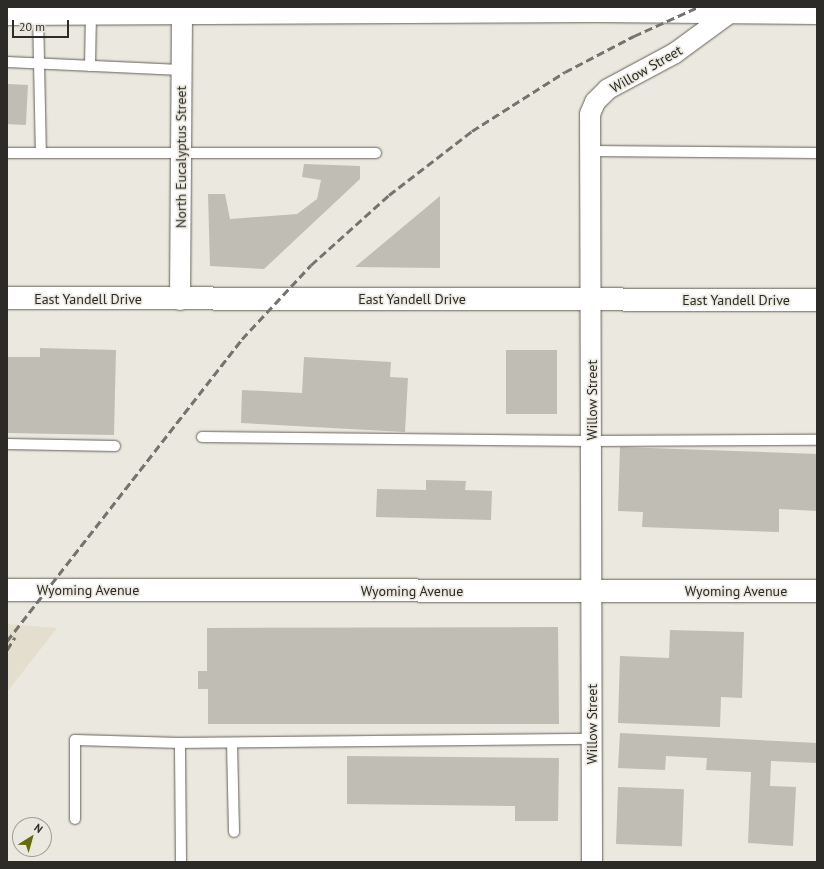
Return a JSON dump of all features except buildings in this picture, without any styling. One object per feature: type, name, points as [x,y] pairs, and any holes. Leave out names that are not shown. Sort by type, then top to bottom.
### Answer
[{"type":"street","points":[[7,14],[91,14],[136,10],[595,9],[817,13]]},
{"type":"street","name":"North Eucalyptus Street","points":[[180,300],[181,70],[185,11]]},
{"type":"street","name":"Willow Street","points":[[592,862],[592,298],[590,114],[599,97],[608,89],[675,53],[731,12]]},
{"type":"street","name":"East Yandell Drive","points":[[7,298],[180,300],[592,298],[817,300]]},
{"type":"street","name":"Wyoming Avenue","points":[[7,590],[817,591]]},
{"type":"lane","points":[[38,14],[41,153]]},
{"type":"lane","points":[[90,66],[91,14]]},
{"type":"lane","points":[[7,62],[181,70]]},
{"type":"lane","points":[[591,151],[817,153]]},
{"type":"lane","points":[[7,153],[376,153]]},
{"type":"lane","points":[[202,437],[592,441],[817,440]]},
{"type":"lane","points":[[7,444],[115,446]]},
{"type":"lane","points":[[75,819],[75,740],[232,743],[592,739]]},
{"type":"lane","points":[[180,743],[181,862]]},
{"type":"lane","points":[[232,743],[234,832]]},
{"type":"shaded area","points":[[7,624],[57,628],[7,692]]},
{"type":"railway","points":[[7,641],[242,339],[311,265],[389,195],[472,131],[565,72],[634,36],[698,7]]},
{"type":"railway","points":[[7,650],[15,637]]}]
